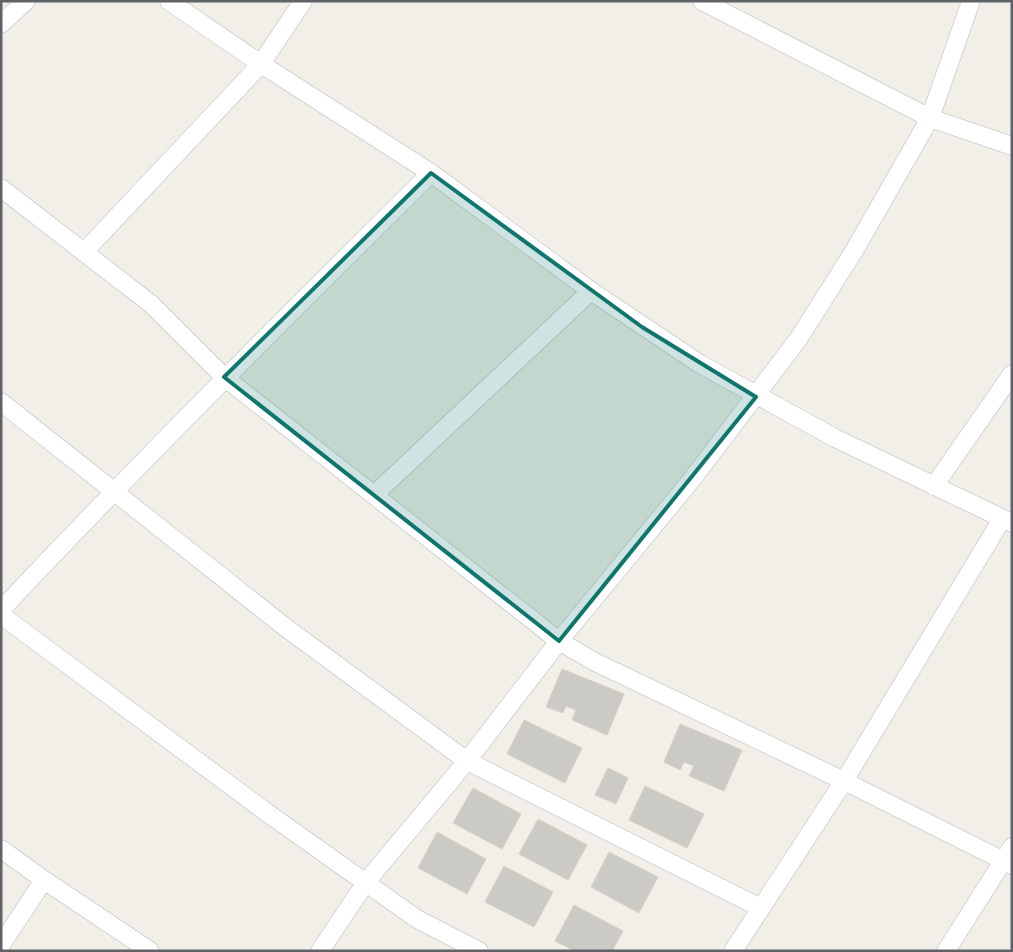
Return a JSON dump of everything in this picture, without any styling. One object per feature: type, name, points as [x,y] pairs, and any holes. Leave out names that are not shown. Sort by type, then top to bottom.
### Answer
[{"type":"street","points":[[1,24],[26,1]]},
{"type":"street","points":[[169,1],[261,64],[431,173],[591,291],[692,359],[756,397],[1007,521],[844,781],[733,951]]},
{"type":"street","points":[[84,252],[261,64],[304,1]]},
{"type":"street","points":[[702,1],[930,118],[1012,146]]},
{"type":"street","points":[[320,951],[366,882],[467,761],[559,641],[693,478],[800,338],[826,297],[930,118],[971,1]]},
{"type":"street","points":[[1,610],[224,377],[431,173]]},
{"type":"street","points":[[1,188],[151,304],[224,377],[375,494],[418,531],[559,641],[595,662],[844,781],[1009,857],[946,951]]},
{"type":"street","points":[[375,494],[591,291]]},
{"type":"street","points":[[934,486],[1012,374]]},
{"type":"street","points":[[1,402],[112,492],[285,627],[467,761],[761,908]]},
{"type":"street","points":[[1,615],[266,812],[417,918],[480,951]]},
{"type":"street","points":[[1,849],[131,946],[150,951]]},
{"type":"street","points":[[1,945],[44,880]]},
{"type":"highlighted area","points":[[431,173],[642,327],[756,397],[559,641],[224,377]]},
{"type":"building","points":[[562,669],[624,694],[607,735],[572,720],[576,710],[566,706],[563,713],[546,707]]},
{"type":"building","points":[[524,720],[582,748],[565,783],[507,754]]},
{"type":"building","points":[[680,724],[742,750],[724,791],[689,776],[694,766],[684,762],[680,770],[664,762]]},
{"type":"building","points":[[608,768],[628,778],[616,804],[595,795]]},
{"type":"building","points":[[645,786],[704,814],[687,848],[629,820]]},
{"type":"building","points":[[473,788],[521,814],[502,849],[453,823]]},
{"type":"building","points":[[538,819],[587,845],[568,880],[519,854]]},
{"type":"building","points":[[437,832],[486,859],[467,894],[418,868]]},
{"type":"building","points":[[609,852],[658,877],[639,913],[591,887]]},
{"type":"building","points":[[504,866],[553,892],[534,927],[485,902]]},
{"type":"building","points":[[574,905],[623,931],[612,951],[575,951],[555,941]]}]
